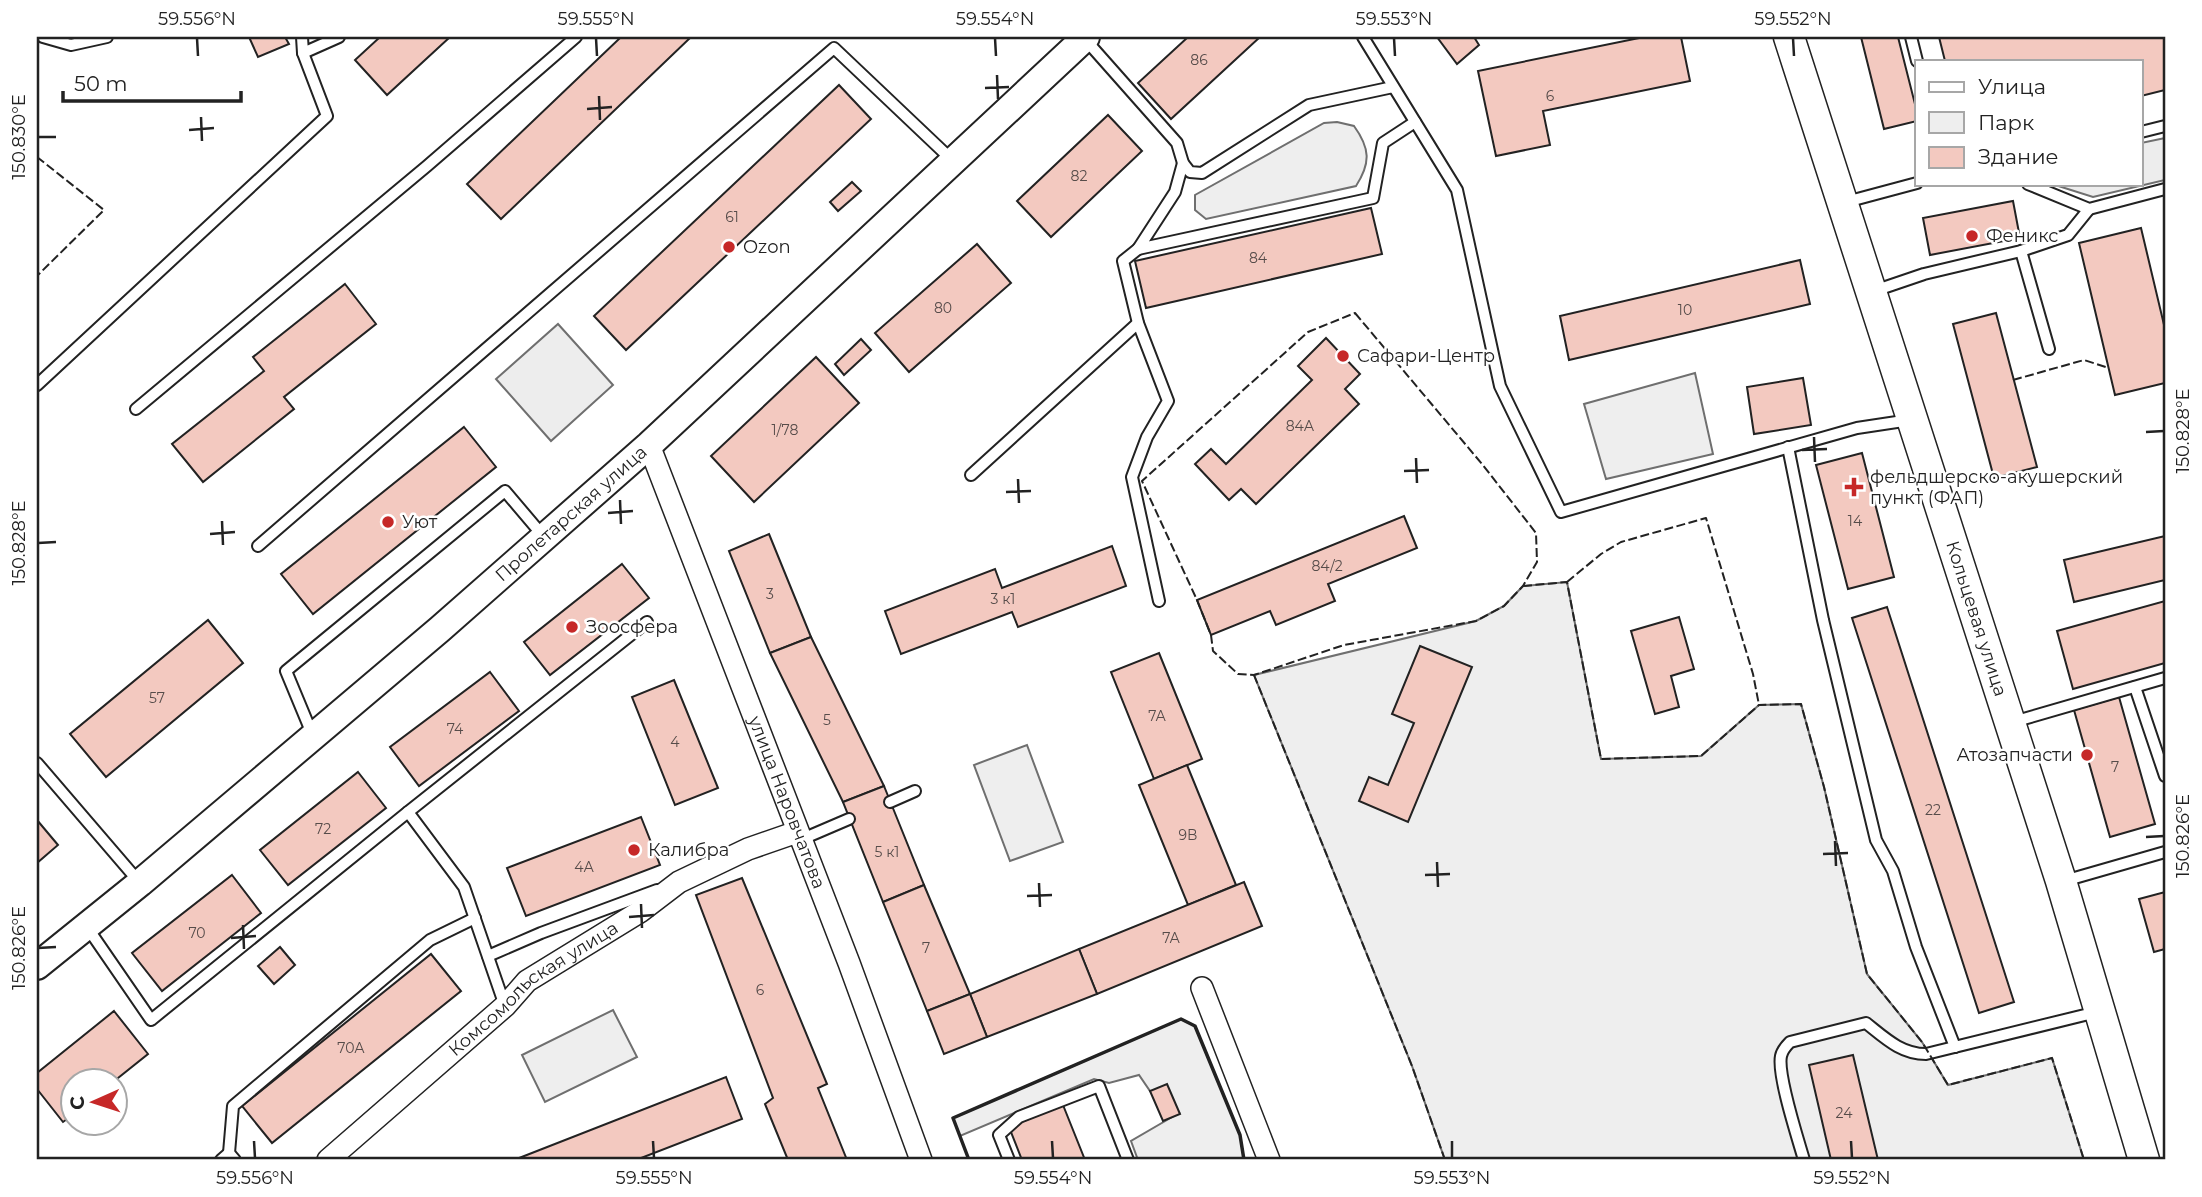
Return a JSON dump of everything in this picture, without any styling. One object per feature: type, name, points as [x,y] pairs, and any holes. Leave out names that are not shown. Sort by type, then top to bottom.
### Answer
[{"type":"main road","name":"Кольцевая улица","points":[[1789,37],[2061,881],[2144,1160]]},
{"type":"street","name":"Пролетарская улица","points":[[37,966],[140,883],[313,736],[649,445],[1085,38]]},
{"type":"street","name":"улица Наровчатова","points":[[649,445],[849,963],[921,1160]]},
{"type":"street","name":"Комсомольская улица","points":[[328,1160],[505,1006],[527,981],[641,911],[679,881],[748,849],[799,836]]},
{"type":"street","points":[[1202,988],[1269,1160]]},
{"type":"lane","points":[[43,37],[71,46],[107,37]]},
{"type":"lane","points":[[37,385],[327,116],[303,53],[302,37]]},
{"type":"lane","points":[[303,53],[339,37]]},
{"type":"lane","points":[[136,410],[576,37]]},
{"type":"lane","points":[[1363,37],[1457,190],[1500,386],[1561,512],[1857,428],[1913,420]]},
{"type":"lane","points":[[1911,37],[1917,60]]},
{"type":"lane","points":[[1085,38],[1177,143],[1183,163],[1190,172],[1202,173],[1309,105],[1394,86]]},
{"type":"lane","points":[[258,546],[834,48],[952,160]]},
{"type":"lane","points":[[1138,249],[1373,198],[1383,143],[1415,122]]},
{"type":"lane","points":[[2142,132],[2165,127]]},
{"type":"lane","points":[[1159,601],[1132,477],[1147,437],[1168,401],[1138,323],[1122,261],[1138,249],[1175,192],[1183,163]]},
{"type":"lane","points":[[1843,202],[1915,184]]},
{"type":"lane","points":[[2033,186],[2089,209]]},
{"type":"lane","points":[[1872,292],[1924,274],[2021,251],[2068,235],[2089,209],[2165,189]]},
{"type":"lane","points":[[2021,251],[2049,349]]},
{"type":"lane","points":[[971,475],[1138,323]]},
{"type":"lane","points":[[1788,447],[1822,620],[1876,840],[1894,871],[1916,947],[1955,1047]]},
{"type":"lane","points":[[313,736],[286,671],[505,491],[544,537]]},
{"type":"lane","points":[[86,926],[152,1020],[647,622]]},
{"type":"lane","points":[[2010,722],[2165,678]]},
{"type":"lane","points":[[2135,687],[2165,776]]},
{"type":"lane","points":[[37,763],[140,883]]},
{"type":"lane","points":[[890,802],[915,791]]},
{"type":"lane","points":[[408,812],[464,887],[505,1006]]},
{"type":"lane","points":[[799,836],[849,819]]},
{"type":"lane","points":[[2061,881],[2165,852]]},
{"type":"lane","points":[[488,956],[679,881]]},
{"type":"lane","points":[[228,1158],[233,1106],[430,940],[475,918]]},
{"type":"lane","points":[[1804,1160],[1782,1076],[1780,1058],[1790,1042],[1866,1023],[1903,1051],[1926,1054],[2098,1012]]},
{"type":"lane","points":[[1009,1160],[999,1135],[1019,1117],[1100,1086],[1128,1160]]},
{"type":"green space","points":[[1337,122],[1354,126],[1366,149],[1366,163],[1356,186],[1206,219],[1195,210],[1195,195],[1324,123]]},
{"type":"green space","points":[[1695,373],[1713,454],[1606,479],[1584,404]]},
{"type":"green space","points":[[1567,582],[1601,759],[1701,756],[1759,705],[1801,704],[1824,787],[1867,974],[1922,1042],[1948,1085],[2052,1058],[2084,1160],[1445,1160],[1412,1066],[1254,675],[1476,621],[1504,606],[1523,586]]},
{"type":"green space","points":[[1027,745],[1063,842],[1010,861],[974,765]]},
{"type":"green space","points":[[613,1010],[637,1057],[545,1102],[522,1055]]},
{"type":"green space","points":[[1181,1019],[1195,1026],[1240,1135],[1244,1160],[1138,1160],[1131,1141],[1179,1113],[1150,1091],[1139,1075],[1109,1083],[1094,1079],[960,1136],[953,1118]]},
{"type":"shaded area","points":[[2165,138],[2165,180],[2142,185],[2142,143]]},
{"type":"shaded area","points":[[2058,186],[2140,186],[2093,197]]},
{"type":"shaded area","points":[[558,324],[613,385],[551,441],[496,379]]},
{"type":"building","points":[[249,37],[285,37],[289,44],[258,57]]},
{"type":"building","points":[[380,37],[450,37],[387,95],[355,60]]},
{"type":"building","points":[[621,37],[691,37],[501,219],[467,184]]},
{"type":"building","points":[[1188,37],[1260,37],[1171,119],[1138,83]]},
{"type":"building","points":[[1437,37],[1474,37],[1479,45],[1457,64]]},
{"type":"building","points":[[1644,37],[1681,37],[1690,81],[1543,111],[1550,145],[1496,156],[1478,71]]},
{"type":"building","points":[[1861,37],[1898,37],[1915,104],[1915,121],[1884,129]]},
{"type":"building","points":[[1939,37],[2165,37],[2165,90],[2142,96],[2142,60],[1945,60]]},
{"type":"building","points":[[839,85],[871,119],[626,350],[594,316]]},
{"type":"building","points":[[1108,115],[1142,151],[1051,237],[1017,201]]},
{"type":"building","points":[[852,182],[861,191],[838,211],[830,202]]},
{"type":"building","points":[[2013,201],[2020,238],[1930,255],[1923,218]]},
{"type":"building","points":[[1371,208],[1382,254],[1146,308],[1135,261]]},
{"type":"building","points":[[2141,228],[2165,329],[2165,383],[2115,395],[2079,243]]},
{"type":"building","points":[[977,244],[1011,283],[909,372],[875,333]]},
{"type":"building","points":[[1800,260],[1810,304],[1569,360],[1560,316]]},
{"type":"building","points":[[345,284],[376,324],[284,397],[294,409],[203,482],[172,444],[264,371],[253,357]]},
{"type":"building","points":[[1996,313],[2037,467],[1994,478],[1953,324]]},
{"type":"building","points":[[1326,338],[1360,374],[1345,389],[1359,404],[1256,504],[1241,489],[1229,500],[1195,464],[1211,449],[1226,464],[1312,380],[1298,366]]},
{"type":"building","points":[[861,339],[871,350],[844,375],[835,364]]},
{"type":"building","points":[[816,357],[859,403],[754,502],[711,456]]},
{"type":"building","points":[[1803,378],[1811,425],[1754,434],[1747,387]]},
{"type":"building","points":[[464,427],[496,467],[313,614],[281,574]]},
{"type":"building","points":[[1862,453],[1894,577],[1848,589],[1816,465]]},
{"type":"building","points":[[1404,516],[1417,548],[1328,584],[1335,601],[1276,625],[1270,611],[1211,635],[1197,600]]},
{"type":"building","points":[[769,534],[811,637],[770,653],[729,551]]},
{"type":"building","points":[[2165,536],[2165,580],[2074,602],[2064,560]]},
{"type":"building","points":[[1112,546],[1126,586],[1018,627],[1012,612],[901,654],[885,611],[995,569],[1002,588]]},
{"type":"building","points":[[622,564],[649,598],[550,675],[524,642]]},
{"type":"building","points":[[2165,601],[2165,663],[2073,689],[2057,631]]},
{"type":"building","points":[[1887,607],[2014,1002],[1979,1013],[1852,618]]},
{"type":"building","points":[[1679,617],[1694,669],[1671,676],[1679,707],[1655,714],[1631,631]]},
{"type":"building","points":[[208,620],[243,663],[106,777],[70,734]]},
{"type":"building","points":[[811,637],[884,786],[843,802],[770,653]]},
{"type":"building","points":[[1420,646],[1472,667],[1408,822],[1359,801],[1369,777],[1388,785],[1414,723],[1392,714]]},
{"type":"building","points":[[1159,653],[1202,759],[1154,779],[1111,672]]},
{"type":"building","points":[[490,672],[519,711],[419,786],[390,747]]},
{"type":"building","points":[[674,680],[718,788],[675,805],[632,697]]},
{"type":"building","points":[[2119,697],[2155,824],[2110,837],[2074,710]]},
{"type":"building","points":[[1187,765],[1236,885],[1188,905],[1139,785]]},
{"type":"building","points":[[358,772],[386,808],[288,885],[260,850]]},
{"type":"building","points":[[884,786],[924,885],[883,902],[843,802]]},
{"type":"building","points":[[641,817],[660,865],[526,916],[507,868]]},
{"type":"building","points":[[37,820],[58,845],[37,863]]},
{"type":"building","points":[[232,875],[261,913],[162,991],[132,953]]},
{"type":"building","points":[[742,878],[827,1084],[818,1088],[847,1160],[788,1160],[765,1104],[773,1098],[696,895]]},
{"type":"building","points":[[1244,882],[1262,926],[1097,994],[1079,949]]},
{"type":"building","points":[[924,885],[970,994],[927,1011],[883,902]]},
{"type":"building","points":[[2165,892],[2165,949],[2154,952],[2139,899]]},
{"type":"building","points":[[280,947],[295,965],[274,984],[258,966]]},
{"type":"building","points":[[1079,949],[1097,994],[987,1037],[970,994]]},
{"type":"building","points":[[431,954],[461,991],[272,1143],[242,1106]]},
{"type":"building","points":[[970,994],[987,1037],[944,1054],[927,1011]]},
{"type":"building","points":[[114,1011],[148,1054],[130,1068],[60,1068],[60,1118],[37,1089],[37,1073]]},
{"type":"building","points":[[1853,1055],[1878,1160],[1831,1160],[1809,1065]]},
{"type":"building","points":[[726,1077],[742,1119],[636,1160],[514,1160]]},
{"type":"building","points":[[1167,1084],[1180,1114],[1163,1121],[1150,1091]]},
{"type":"building","points":[[1063,1105],[1085,1160],[1022,1160],[1009,1127]]},
{"type":"fence","points":[[37,157],[104,210],[37,276]]},
{"type":"fence","points":[[1355,313],[1482,464],[1536,533],[1537,562],[1523,586],[1504,606],[1476,621],[1344,645],[1254,675],[1238,674],[1213,651],[1211,635],[1197,600],[1142,481],[1308,332],[1355,313]]},
{"type":"fence","points":[[2013,380],[2084,360],[2109,368]]},
{"type":"fence","points":[[1567,582],[1601,554],[1621,542],[1706,518],[1753,674],[1759,705]]},
{"type":"fence","points":[[1523,586],[1567,582],[1601,759],[1701,756],[1759,705],[1801,704],[1824,787],[1867,974],[1922,1042],[1948,1085],[2052,1058],[2084,1160]]},
{"type":"fence","points":[[1254,675],[1412,1066],[1445,1160]]},
{"type":"wall","points":[[969,1160],[953,1118],[1181,1019],[1195,1026],[1240,1135],[1244,1160]]},
{"type":"place","name":"Феникс","points":[[1972,236]]},
{"type":"place","name":"Ozon","points":[[729,247]]},
{"type":"place","name":"Сафари-Центр","points":[[1343,356]]},
{"type":"place","name":"фельдшерско-акушерский пункт (ФАП)","points":[[1854,487]]},
{"type":"place","name":"Уют","points":[[388,522]]},
{"type":"place","name":"Зоосфера","points":[[572,627]]},
{"type":"place","name":"Атозапчасти","points":[[2087,755]]},
{"type":"place","name":"Калибра","points":[[634,850]]}]
